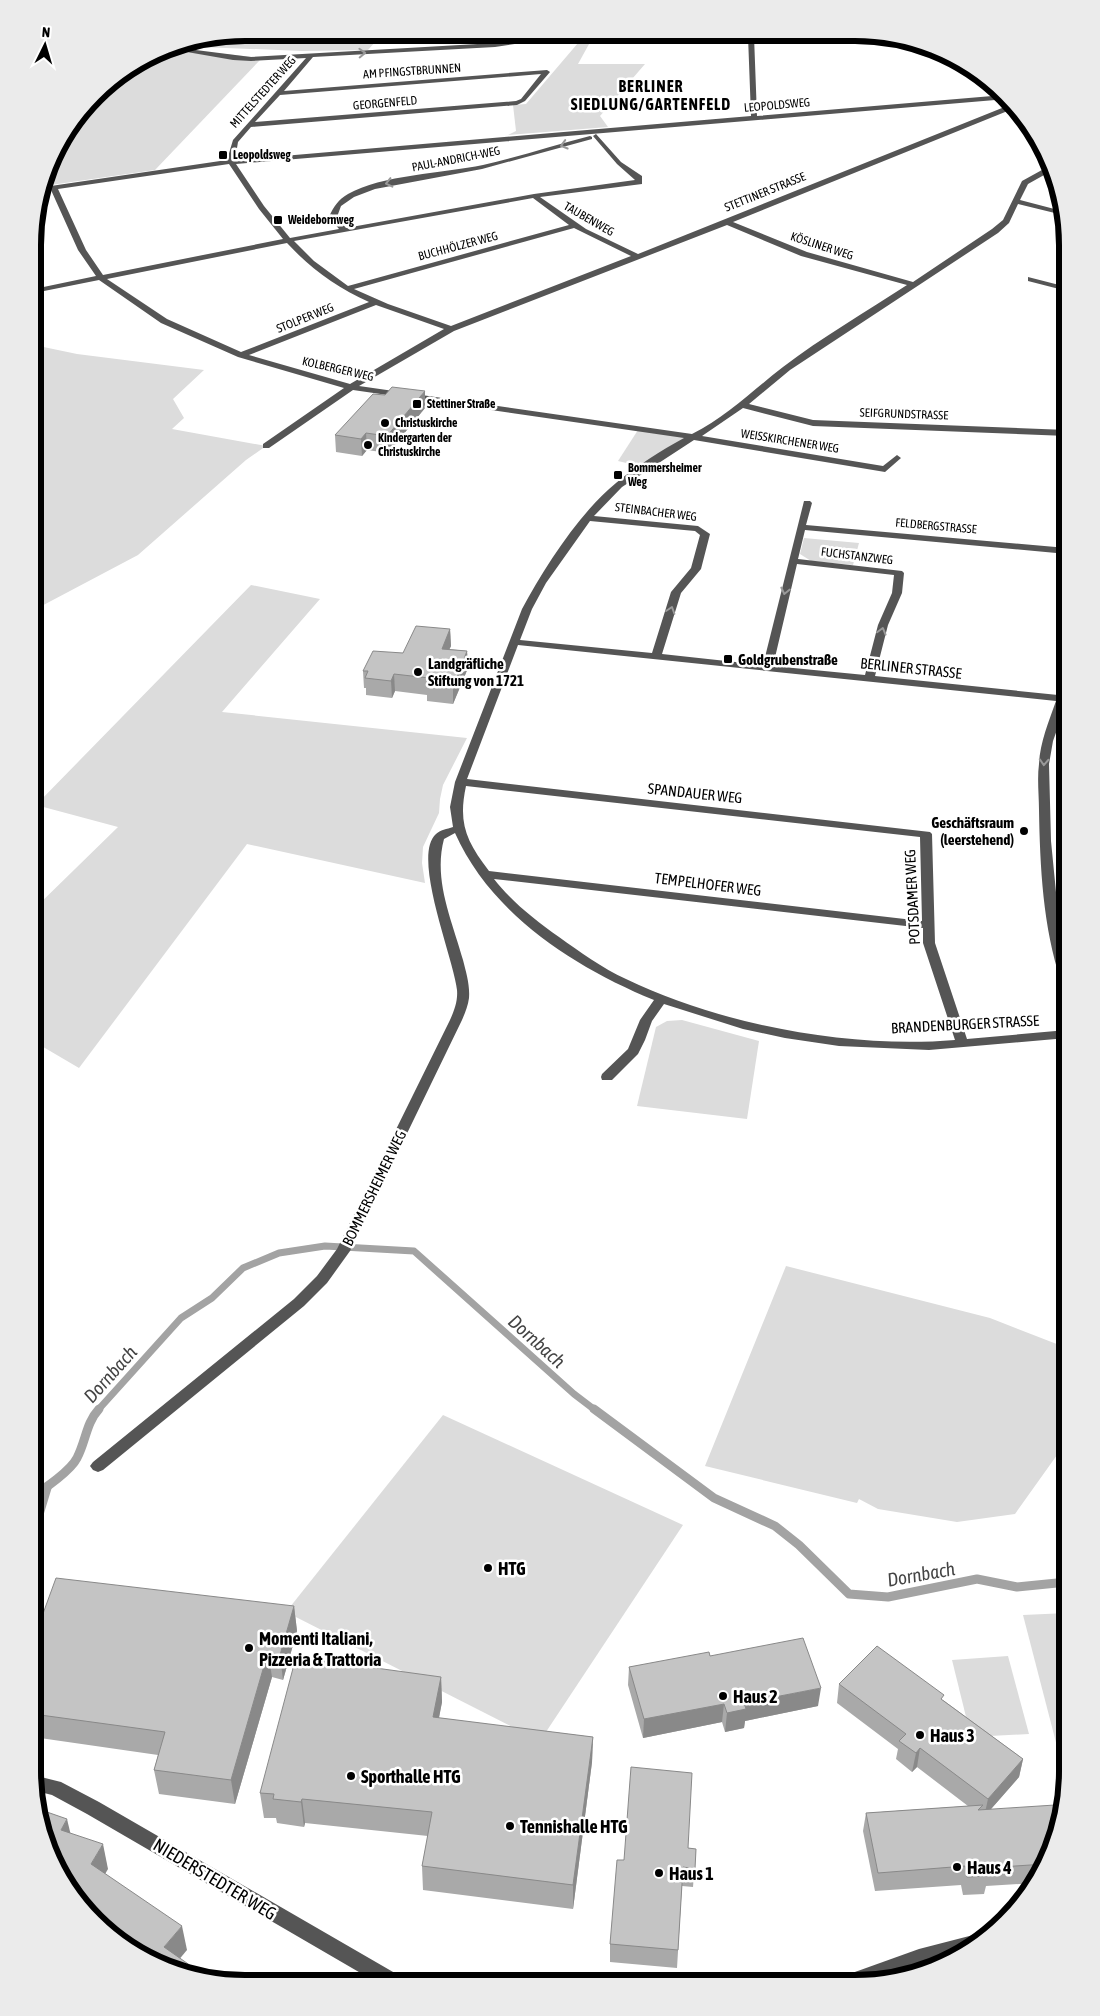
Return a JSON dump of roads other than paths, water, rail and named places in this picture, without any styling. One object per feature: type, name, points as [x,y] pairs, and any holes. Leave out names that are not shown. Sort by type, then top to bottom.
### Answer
[{"type":"street","points":[[184,51],[232,58],[366,53],[495,45],[523,41]]},
{"type":"street","points":[[751,41],[754,118]]},
{"type":"street","name":"MITTELSTEDTER WEG","points":[[232,162],[231,154],[234,141],[313,54]]},
{"type":"street","name":"AM PFINGSTBRUNNEN","points":[[278,93],[547,72],[522,102]]},
{"type":"street","name":"LEOPOLDSWEG","points":[[49,187],[232,162],[995,98]]},
{"type":"street","name":"GEORGENFELD","points":[[249,125],[522,102]]},
{"type":"street","name":"STETTINER STRASSE","points":[[266,446],[351,387],[451,329],[727,222],[1006,109]]},
{"type":"street","name":"PAUL-ANDRICH-WEG","points":[[344,230],[334,217],[334,210],[341,201],[360,191],[412,178],[484,167],[596,136],[611,130]]},
{"type":"street","points":[[41,290],[289,240],[534,196],[636,183],[640,180],[619,163],[596,136]]},
{"type":"street","points":[[232,162],[259,204],[289,240],[325,275],[377,302],[451,329]]},
{"type":"street","points":[[461,782],[527,608],[541,583],[587,518],[619,485],[709,428],[742,405],[787,368],[999,227],[1006,221],[1025,183],[1045,171]]},
{"type":"street","name":"KOLBERGER WEG","points":[[53,187],[82,250],[101,278],[164,321],[241,356],[351,387],[692,437]]},
{"type":"street","name":"TAUBENWEG","points":[[534,196],[574,226],[637,256]]},
{"type":"street","points":[[1016,201],[1056,211]]},
{"type":"street","name":"KÖSLINER WEG","points":[[727,222],[804,254],[912,284]]},
{"type":"street","name":"BUCHHÖLZER WEG","points":[[348,288],[574,226]]},
{"type":"street","points":[[1031,280],[1059,287]]},
{"type":"street","name":"STOLPER WEG","points":[[241,356],[377,302]]},
{"type":"street","name":"SEIFGRUNDSTRASSE","points":[[742,405],[813,423],[1059,433]]},
{"type":"street","name":"WEISSKIRCHENER WEG","points":[[692,437],[885,469]]},
{"type":"street","points":[[883,481],[885,469],[897,458]]},
{"type":"street","points":[[767,668],[807,503]]},
{"type":"street","name":"STEINBACHER WEG","points":[[587,518],[684,527],[698,529],[706,534],[696,569],[676,592],[656,657]]},
{"type":"street","name":"FELDBERGSTRASSE","points":[[801,527],[1059,550]]},
{"type":"street","name":"FUCHSTANZWEG","points":[[793,561],[899,573],[899,581],[891,609],[884,622],[869,678]]},
{"type":"street","name":"BERLINER STRASSE","points":[[514,642],[1059,698]]},
{"type":"street","points":[[1059,716],[1045,754],[1044,811],[1054,933],[1059,957]]},
{"type":"street","name":"BRANDENBURGER STRASSE","points":[[461,782],[456,807],[459,829],[470,854],[484,874],[520,914],[557,943],[587,963],[621,982],[661,999],[743,1025],[839,1042],[929,1046],[1059,1035]]},
{"type":"street","name":"SPANDAUER WEG","points":[[461,782],[926,834]]},
{"type":"street","name":"BOMMERSHEIMER WEG","points":[[98,1466],[192,1387],[302,1301],[325,1279],[343,1251],[456,1020],[462,1004],[461,975],[436,884],[434,860],[439,837],[447,832],[459,829]]},
{"type":"street","name":"POTSDAMER WEG","points":[[926,834],[930,949],[962,1043]]},
{"type":"street","name":"TEMPELHOFER WEG","points":[[484,874],[928,925]]},
{"type":"street","points":[[607,1077],[633,1051],[646,1020],[661,999]]},
{"type":"street","name":"NIEDERSTEDTER WEG","points":[[42,1785],[54,1788],[93,1808],[381,1975]]},
{"type":"street","points":[[877,1973],[919,1958],[953,1949]]},
{"type":"waterway","name":"Dornbach","points":[[98,1410],[181,1318],[212,1298],[243,1268],[279,1253],[325,1246],[414,1251],[574,1394],[595,1410]]},
{"type":"waterway","name":"Dornbach","points":[[41,1490],[57,1479],[74,1463],[80,1452],[91,1420],[99,1409]]},
{"type":"waterway","name":"Dornbach","points":[[594,1409],[714,1498],[775,1526],[799,1545],[849,1594],[888,1597],[977,1579],[1017,1587],[1059,1583]]},
{"type":"waterway","points":[[41,1508],[47,1488]]},
{"type":"place","name":"Leopoldsweg","points":[[223,155]]},
{"type":"place","name":"Weidebornweg","points":[[278,220]]},
{"type":"place","name":"Stettiner Straße","points":[[417,404]]},
{"type":"place","name":"Christuskirche","points":[[385,423]]},
{"type":"place","name":"Kindergarten der Christuskirche","points":[[368,445]]},
{"type":"place","name":"Bommersheimer Weg","points":[[618,475]]},
{"type":"place","name":"Goldgrubenstraße","points":[[728,659]]},
{"type":"place","name":"Landgräfliche Stiftung von 1721","points":[[418,672]]},
{"type":"place","name":"Geschäftsraum (leerstehend)","points":[[1024,831]]},
{"type":"place","name":"HTG","points":[[488,1568]]},
{"type":"place","name":"Momenti Italiani, Pizzeria & Trattoria","points":[[249,1648]]},
{"type":"place","name":"Haus 2","points":[[723,1696]]},
{"type":"place","name":"Haus 3","points":[[920,1735]]},
{"type":"place","name":"Sporthalle HTG","points":[[351,1776]]},
{"type":"place","name":"Tennishalle HTG","points":[[510,1826]]},
{"type":"place","name":"Haus 4","points":[[957,1867]]},
{"type":"place","name":"Haus 1","points":[[659,1873]]},
{"type":"district","name":"BERLINER SIEDLUNG/GARTENFELD","points":[[651,95]]}]
